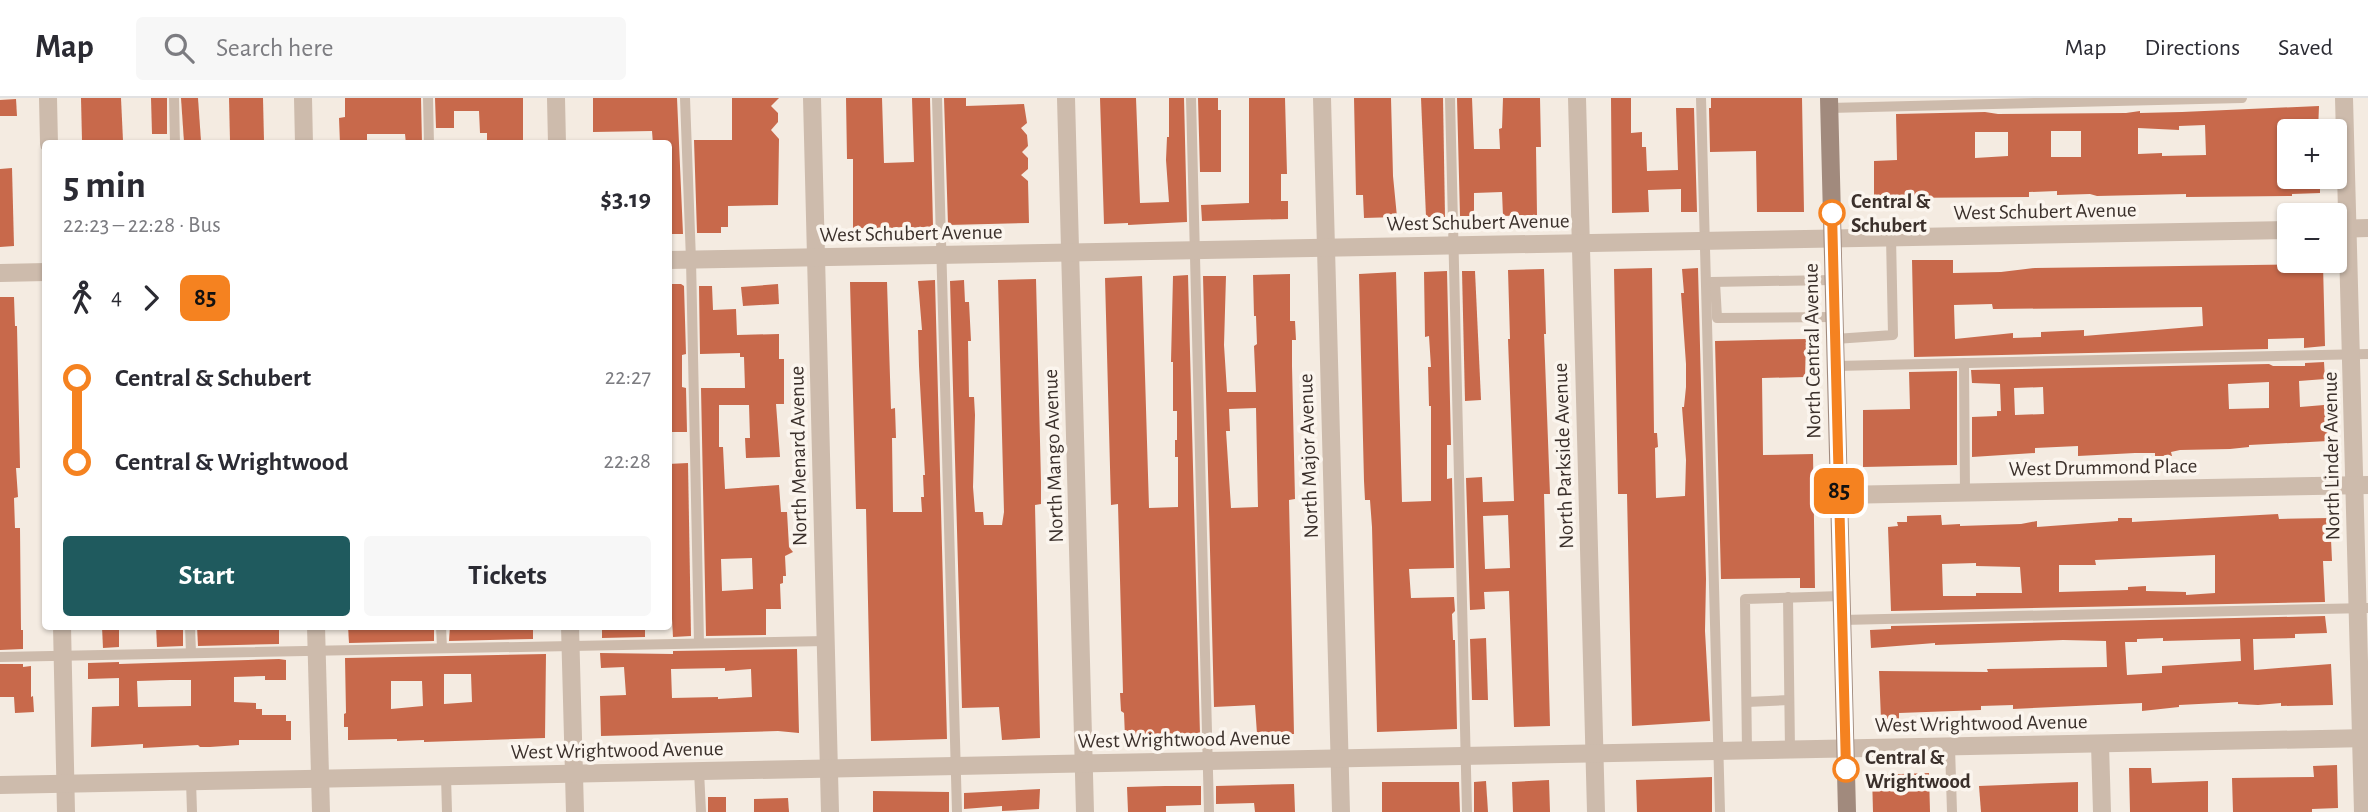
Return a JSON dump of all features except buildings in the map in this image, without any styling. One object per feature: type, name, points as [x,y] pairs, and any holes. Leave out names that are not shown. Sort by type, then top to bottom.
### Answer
[{"type":"street","points":[[48,98],[49,140]]},
{"type":"street","points":[[303,98],[304,140]]},
{"type":"street","points":[[556,98],[557,140]]},
{"type":"street","name":"North Menard Avenue","points":[[812,98],[830,812]]},
{"type":"street","name":"North Mango Avenue","points":[[1066,98],[1085,812]]},
{"type":"street","name":"North Major Avenue","points":[[1322,98],[1341,812]]},
{"type":"street","name":"North Parkside Avenue","points":[[1577,98],[1595,812]]},
{"type":"street","name":"North Linder Avenue","points":[[2342,203],[2344,98]]},
{"type":"street","name":"North Central Avenue","points":[[1829,103],[1847,812]]},
{"type":"street","points":[[2347,229],[2368,228]]},
{"type":"street","name":"West Schubert Avenue","points":[[672,260],[2277,230]]},
{"type":"street","name":"North Linder Avenue","points":[[2347,271],[2359,354],[2363,812]]},
{"type":"street","points":[[0,273],[42,272]]},
{"type":"street","name":"West Drummond Place","points":[[1839,495],[2361,485]]},
{"type":"street","points":[[62,630],[66,812]]},
{"type":"street","points":[[316,630],[321,812]]},
{"type":"street","points":[[570,630],[575,812]]},
{"type":"street","name":"West Wrightwood Avenue","points":[[0,785],[2364,738]]},
{"type":"street","points":[[2100,744],[2102,812]]},
{"type":"lane","points":[[174,98],[175,140]]},
{"type":"lane","points":[[428,98],[429,140]]},
{"type":"lane","points":[[685,98],[699,643]]},
{"type":"lane","points":[[937,98],[957,812]]},
{"type":"lane","points":[[1191,98],[1209,812]]},
{"type":"lane","points":[[1450,98],[1467,812]]},
{"type":"lane","points":[[1701,98],[1704,241],[1712,318],[1720,812]]},
{"type":"lane","points":[[1829,103],[2242,98]]},
{"type":"lane","points":[[1835,339],[1893,335],[1891,237]]},
{"type":"lane","points":[[1710,282],[1833,280]]},
{"type":"lane","points":[[1712,318],[1834,317]]},
{"type":"lane","points":[[1836,366],[2359,354]]},
{"type":"lane","points":[[1964,363],[1965,493]]},
{"type":"lane","points":[[1747,751],[1745,599],[1841,596]]},
{"type":"lane","points":[[1788,597],[1790,750]]},
{"type":"lane","points":[[1842,620],[2363,608]]},
{"type":"lane","points":[[190,630],[191,653]]},
{"type":"lane","points":[[442,630],[442,648]]},
{"type":"lane","points":[[0,657],[825,641]]},
{"type":"lane","points":[[1746,702],[1789,700]]},
{"type":"lane","points":[[1950,747],[1952,812]]},
{"type":"lane","points":[[699,771],[701,812]]},
{"type":"lane","points":[[446,776],[447,812]]},
{"type":"lane","points":[[191,781],[192,812]]},
{"type":"bus line","name":"85","points":[[1832,213],[1846,769]]},
{"type":"place","name":"Central & Schubert","points":[[1832,213]]},
{"type":"place","name":"Central & Wrightwood","points":[[1846,769]]}]
